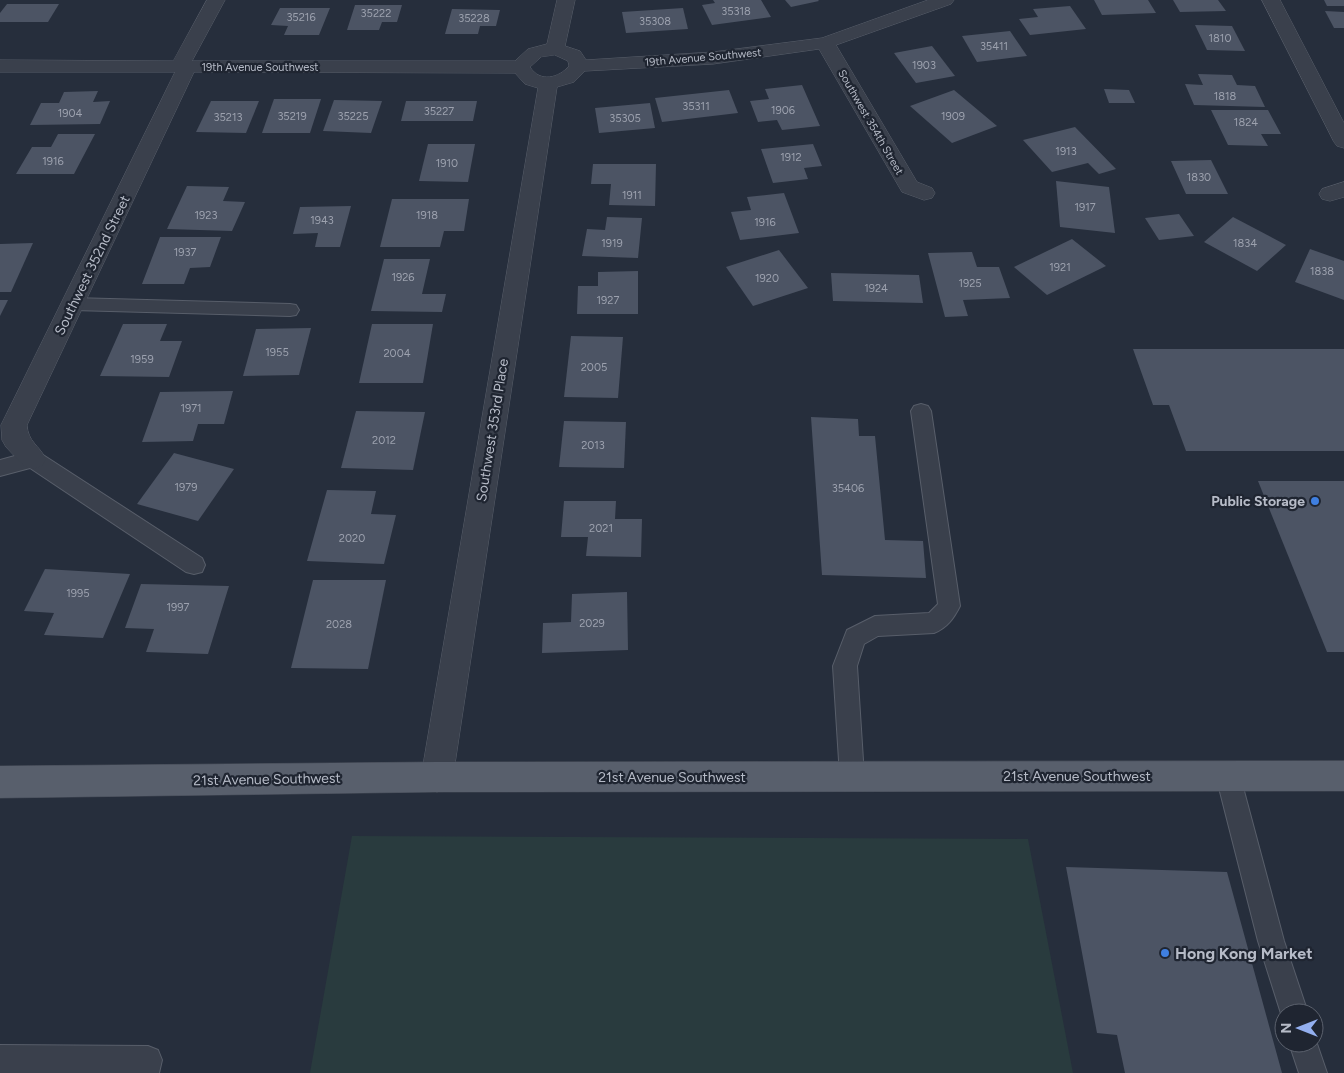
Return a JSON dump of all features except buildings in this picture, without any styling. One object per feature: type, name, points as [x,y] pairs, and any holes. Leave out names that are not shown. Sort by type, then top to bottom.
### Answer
[{"type":"main road","name":"21st Avenue Southwest","points":[[0,782],[437,777],[1344,776]]},
{"type":"street","name":"Southwest 352nd Street","points":[[33,459],[15,440],[14,425],[216,0]]},
{"type":"street","points":[[555,49],[566,0]]},
{"type":"street","name":"19th Avenue Southwest","points":[[579,66],[695,60],[826,43],[945,0]]},
{"type":"street","points":[[1271,0],[1344,142]]},
{"type":"street","name":"Southwest 354th Street","points":[[826,43],[909,187],[924,193]]},
{"type":"street","points":[[555,49],[572,54],[578,60],[579,66],[574,74],[566,80],[548,83],[528,78],[521,67],[524,60],[532,54],[555,49]]},
{"type":"street","name":"19th Avenue Southwest","points":[[0,66],[521,67]]},
{"type":"street","name":"Southwest 353rd Place","points":[[437,777],[548,83]]},
{"type":"lane","points":[[73,304],[290,310]]},
{"type":"lane","points":[[852,776],[845,666],[855,637],[875,626],[934,623],[949,606],[920,411]]},
{"type":"lane","points":[[0,468],[33,459],[194,565]]},
{"type":"lane","points":[[1228,776],[1271,940],[1291,1003]]},
{"type":"lane","points":[[1307,1053],[1313,1073]]},
{"type":"lane","points":[[0,1059],[148,1060],[145,1073]]},
{"type":"shaded area","points":[[352,836],[1028,839],[1073,1073],[310,1073]]},
{"type":"place","name":"Public Storage","points":[[1315,501]]},
{"type":"place","name":"Hong Kong Market","points":[[1165,953]]}]
